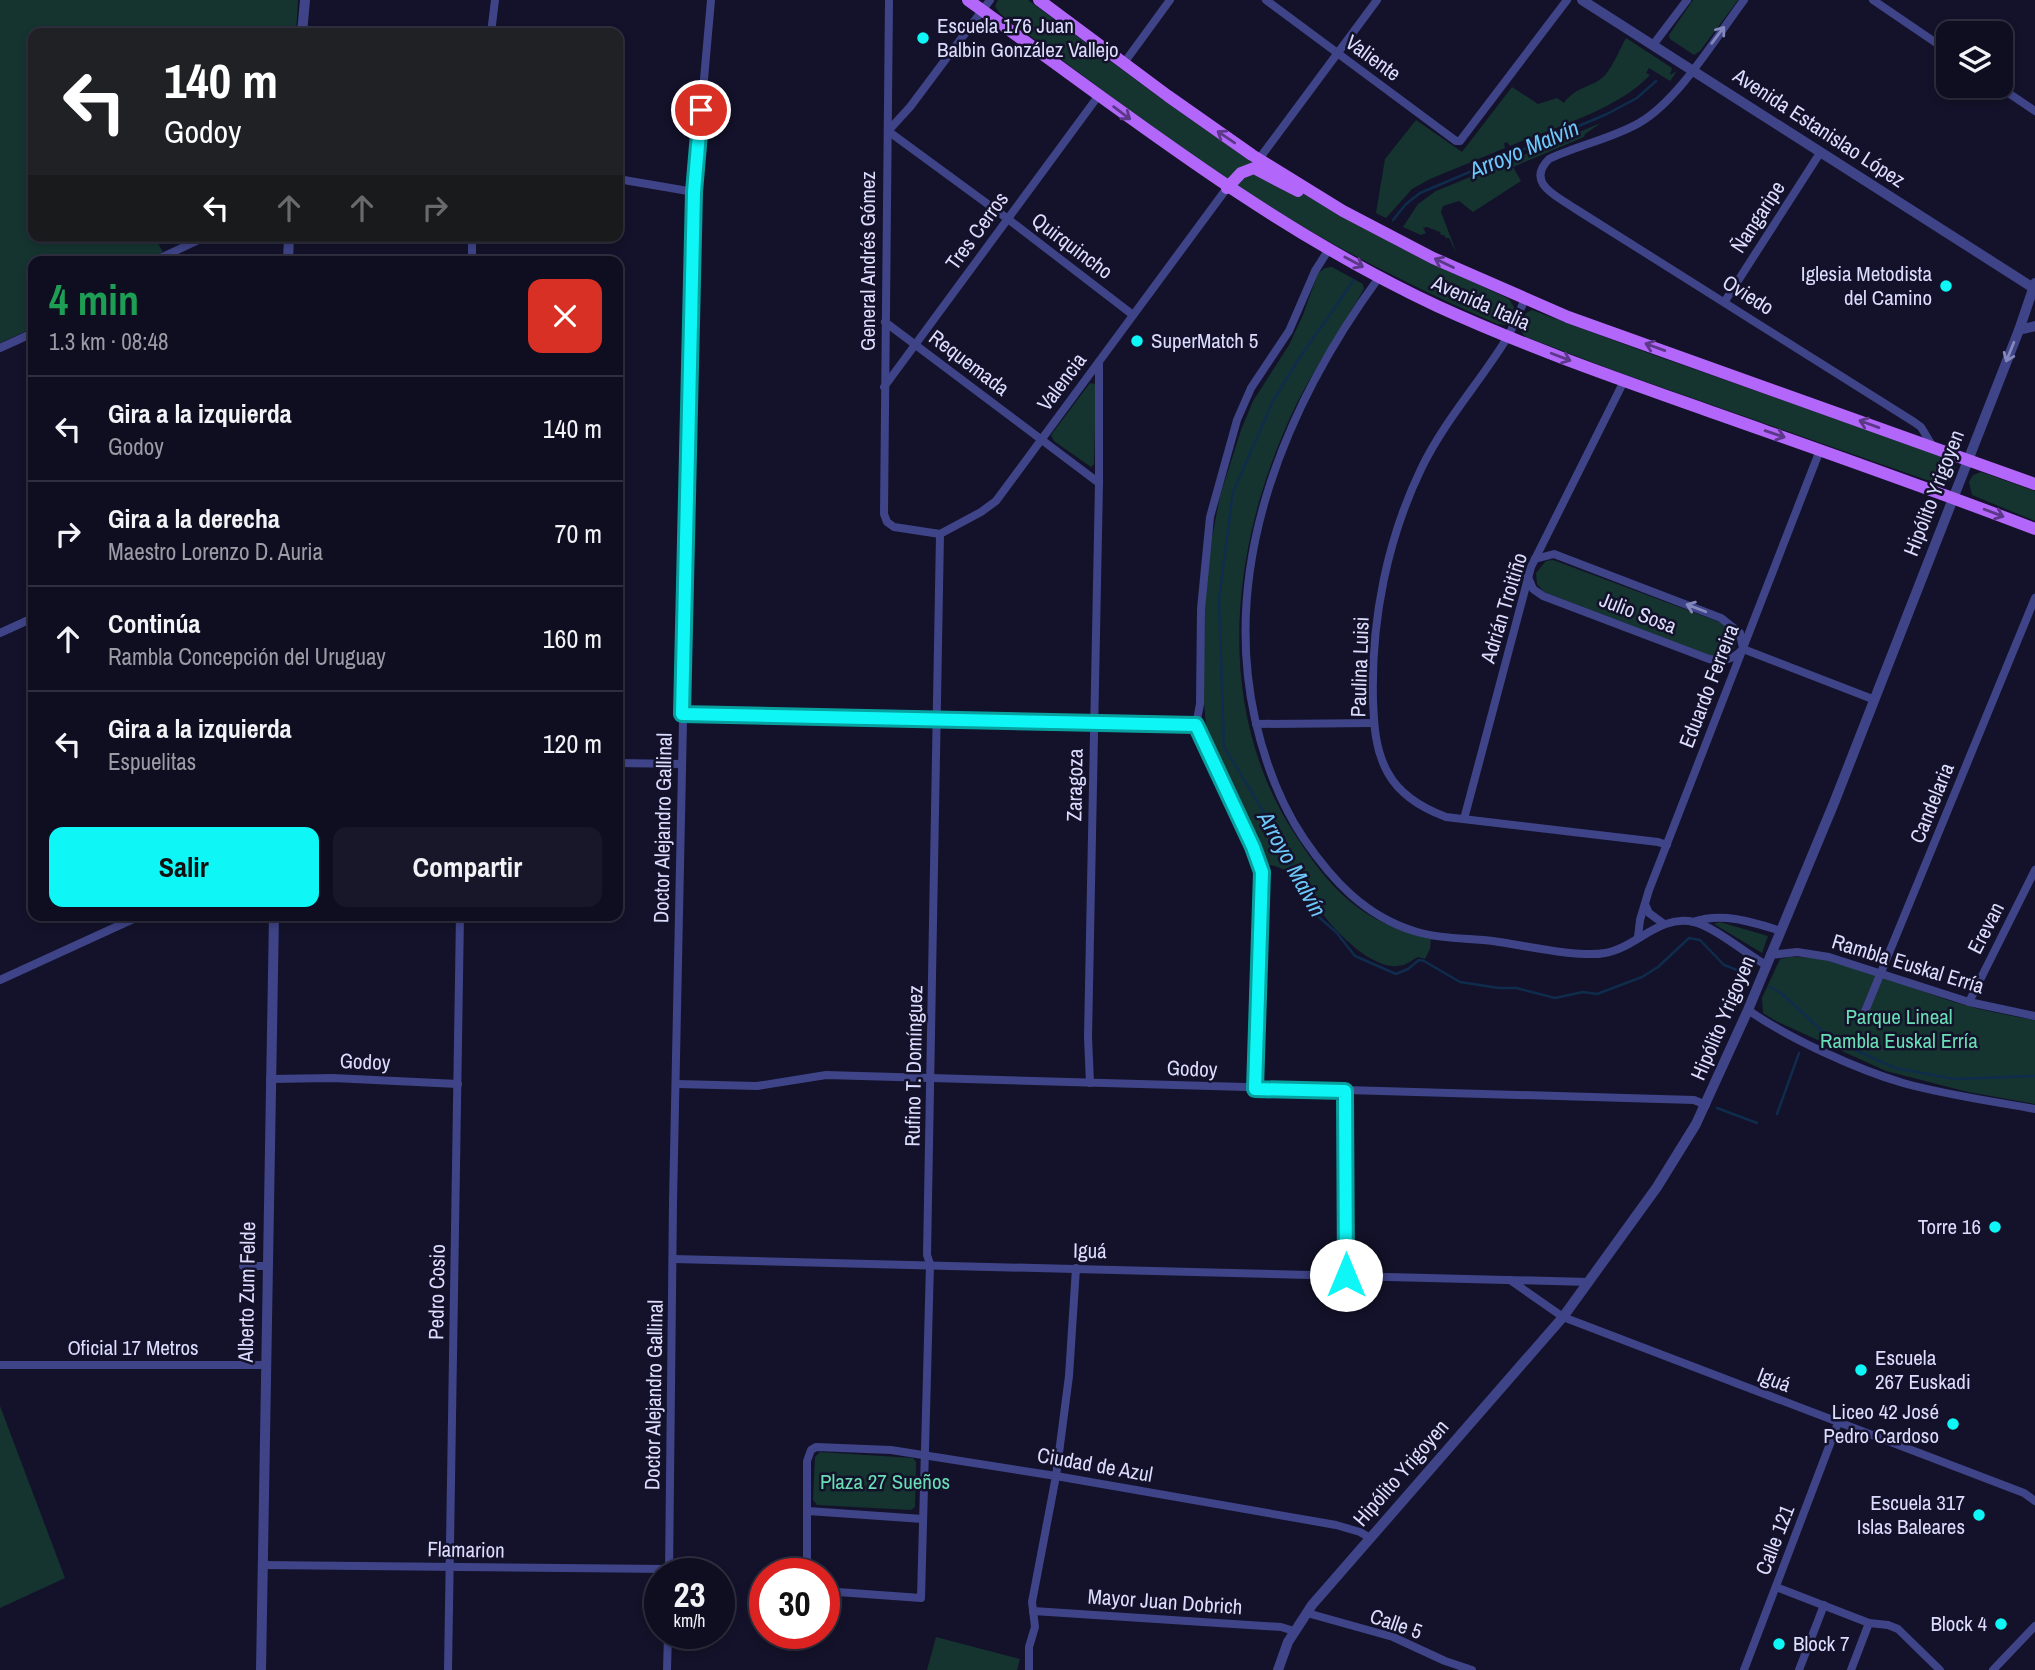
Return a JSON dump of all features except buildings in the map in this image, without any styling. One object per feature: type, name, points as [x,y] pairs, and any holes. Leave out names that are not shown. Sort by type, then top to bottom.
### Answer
[{"type":"main road","name":"Avenida Italia","points":[[968,0],[986,5],[1099,95],[1227,188],[1329,249],[1435,305],[1508,337],[1624,381],[2035,529]]},
{"type":"main road","name":"Avenida Italia","points":[[1039,0],[1259,159],[1315,194],[1433,258],[1525,299],[2035,484]]},
{"type":"main road","points":[[1227,188],[1241,173],[1254,168],[1293,191],[1315,194]]},
{"type":"street","points":[[302,28],[305,0]]},
{"type":"street","points":[[492,28],[495,0]]},
{"type":"street","name":"Doctor Alejandro Gallinal","points":[[669,1558],[682,714],[694,192],[711,0]]},
{"type":"street","name":"General Andrés Gómez","points":[[889,0],[884,514],[887,523],[894,527],[940,534]]},
{"type":"street","points":[[1124,63],[1170,0]]},
{"type":"street","name":"Valiente","points":[[1266,0],[1456,141],[1460,141],[1567,0]]},
{"type":"street","points":[[1259,159],[1377,0]]},
{"type":"street","name":"Avenida Estanislao López","points":[[1582,0],[2034,287]]},
{"type":"street","points":[[1653,45],[1687,0]]},
{"type":"street","points":[[1692,69],[1744,0]]},
{"type":"street","points":[[1873,0],[1936,43]]},
{"type":"street","points":[[888,131],[910,107],[986,5]]},
{"type":"street","name":"Oviedo","points":[[1692,69],[1667,101],[1641,122],[1549,159],[1541,168],[1540,178],[1546,189],[1914,422],[1921,427],[1933,447]]},
{"type":"street","name":"Tres Cerros","points":[[884,387],[1099,95]]},
{"type":"street","points":[[2013,96],[2035,111]]},
{"type":"street","name":"Quirquincho","points":[[888,131],[1133,315]]},
{"type":"street","name":"Ñangaripe","points":[[1725,301],[1820,153]]},
{"type":"street","points":[[623,180],[694,192]]},
{"type":"street","name":"Valencia","points":[[940,534],[996,501],[1227,188]]},
{"type":"street","points":[[165,256],[194,242]]},
{"type":"street","points":[[1255,1089],[1262,872],[1196,725],[1200,704],[1204,562],[1213,505],[1237,420],[1251,388],[1284,341],[1315,271],[1329,249]]},
{"type":"street","points":[[1380,276],[1327,358],[1303,402],[1276,465],[1258,521],[1251,561],[1246,632],[1249,685],[1256,724],[1273,779],[1289,815],[1336,881],[1371,911],[1416,932],[1590,954],[1617,949],[1664,924],[1716,917],[1751,921],[1781,931]]},
{"type":"street","name":"Hipólito Yrigoyen","points":[[1278,1670],[1294,1631],[1307,1613],[1563,1317],[1657,1187],[1706,1105],[1781,931],[1875,700],[2034,287]]},
{"type":"street","name":"Paulina Luisi","points":[[1525,299],[1508,337],[1438,438],[1401,516],[1383,583],[1377,626],[1374,723],[1382,762],[1399,788],[1420,806],[1446,817],[1645,840],[1667,845]]},
{"type":"street","name":"Requemada","points":[[885,322],[1099,483]]},
{"type":"street","points":[[2019,330],[2035,326]]},
{"type":"street","points":[[0,348],[28,335]]},
{"type":"street","name":"Zaragoza","points":[[1090,1083],[1088,1037],[1099,362]]},
{"type":"street","name":"Adrián Troitiño","points":[[1464,819],[1528,577],[1624,381]]},
{"type":"street","name":"Eduardo Ferreira","points":[[1638,937],[1645,904],[1819,450]]},
{"type":"street","name":"Rufino T. Domínguez","points":[[840,1592],[921,1598],[940,534]]},
{"type":"street","name":"Julio Sosa","points":[[1528,577],[1533,589],[1543,596],[1709,659],[1725,660],[1734,657],[1743,649],[1740,634],[1721,618],[1554,554],[1535,559]]},
{"type":"street","name":"Candelaria","points":[[1861,1021],[2035,598]]},
{"type":"street","points":[[0,634],[28,620]]},
{"type":"street","points":[[1743,649],[1875,700]]},
{"type":"street","points":[[682,714],[1196,725]]},
{"type":"street","points":[[1256,724],[1374,723]]},
{"type":"street","points":[[623,763],[682,764]]},
{"type":"street","name":"Erevan","points":[[1969,1002],[2031,886],[2035,870]]},
{"type":"street","points":[[1645,904],[1649,914],[1664,924]]},
{"type":"street","points":[[0,980],[129,921]]},
{"type":"street","name":"Alberto Zum Felde","points":[[261,1670],[274,921]]},
{"type":"street","name":"Pedro Cosio","points":[[448,1670],[460,921]]},
{"type":"street","points":[[1693,922],[1768,960]]},
{"type":"street","name":"Rambla Euskal Erría","points":[[1768,960],[1808,953],[1881,973],[1969,1002],[2035,1016]]},
{"type":"street","points":[[1748,1010],[1774,1027],[1884,1077],[1933,1091],[2035,1109]]},
{"type":"street","name":"Godoy","points":[[677,1084],[757,1086],[825,1075],[1694,1100],[1706,1105]]},
{"type":"street","name":"Godoy","points":[[271,1079],[333,1078],[458,1084]]},
{"type":"street","points":[[1345,1091],[1346,1275]]},
{"type":"street","name":"Iguá","points":[[673,1259],[1589,1282]]},
{"type":"street","points":[[243,1266],[267,1266]]},
{"type":"street","points":[[1030,1670],[1028,1657],[1035,1627],[1032,1602],[1056,1476],[1069,1376],[1076,1268]]},
{"type":"street","name":"Iguá","points":[[1507,1279],[1563,1317],[2024,1493],[2035,1501]]},
{"type":"street","points":[[1535,1298],[1537,1287],[1542,1280]]},
{"type":"street","name":"Oficial 17 Metros","points":[[0,1365],[265,1366]]},
{"type":"street","name":"Calle 121","points":[[1744,1670],[1838,1423]]},
{"type":"street","name":"Ciudad de Azul","points":[[808,1511],[807,1461],[811,1450],[816,1447],[851,1448],[891,1450],[1056,1476],[1336,1525],[1370,1538]]},
{"type":"street","points":[[807,1558],[808,1511],[923,1519]]},
{"type":"street","name":"Flamarion","points":[[262,1565],[644,1571]]},
{"type":"street","points":[[1776,1587],[1869,1623],[1898,1629],[1940,1670]]},
{"type":"street","points":[[1799,1670],[1824,1605]]},
{"type":"street","name":"Mayor Juan Dobrich","points":[[1032,1611],[1281,1627],[1294,1631]]},
{"type":"street","name":"Calle 5","points":[[1307,1613],[1392,1637],[1472,1670]]},
{"type":"street","points":[[1851,1670],[1869,1623]]},
{"type":"street","points":[[1993,1670],[2035,1626]]},
{"type":"street","points":[[667,1670],[668,1649]]},
{"type":"green space","points":[[0,0],[298,0],[296,28],[28,28],[28,242],[157,242],[163,252],[155,256],[28,256],[28,330],[0,343]]},
{"type":"green space","points":[[998,0],[1028,0],[1269,174],[1397,246],[1509,299],[1514,307],[1510,321],[1506,325],[1497,324],[1372,265],[1253,196],[1124,106],[999,13],[995,6]]},
{"type":"green space","points":[[1693,0],[1738,0],[1700,51],[1694,55],[1670,39],[1669,35]]},
{"type":"green space","points":[[1626,38],[1672,68],[1670,75],[1677,71],[1670,81],[1649,68],[1646,73],[1650,75],[1637,87],[1603,108],[1510,146],[1507,142],[1504,143],[1505,148],[1412,189],[1386,218],[1376,213],[1385,159],[1416,120],[1462,152],[1512,87],[1538,104],[1557,98],[1564,103],[1574,93],[1606,74]]},
{"type":"green space","points":[[1601,123],[1584,137],[1513,167],[1521,181],[1473,212],[1459,201],[1443,206],[1441,212],[1457,254],[1449,238],[1440,232],[1427,227],[1423,228],[1426,233],[1421,235],[1403,227],[1418,204],[1436,191]]},
{"type":"green space","points":[[1332,267],[1363,284],[1364,289],[1297,403],[1275,454],[1257,508],[1245,563],[1240,619],[1241,675],[1250,730],[1267,783],[1308,854],[1335,888],[1367,914],[1386,924],[1431,939],[1425,959],[1418,957],[1403,965],[1379,963],[1354,947],[1324,915],[1298,878],[1264,863],[1257,842],[1207,736],[1203,692],[1205,601],[1210,548],[1220,496],[1253,401],[1289,345],[1318,273]]},
{"type":"green space","points":[[1532,310],[1945,457],[1955,467],[1953,477],[1941,485],[1526,337],[1520,326],[1525,315]]},
{"type":"green space","points":[[1090,383],[1096,386],[1094,464],[1091,467],[1054,441],[1051,435]]},
{"type":"green space","points":[[1981,472],[2035,491],[2035,521],[1972,495],[1969,482],[1973,475]]},
{"type":"green space","points":[[1553,560],[1730,626],[1736,636],[1733,650],[1719,659],[1544,592],[1537,584],[1536,573],[1546,561]]},
{"type":"green space","points":[[1720,922],[1768,936],[1762,953],[1714,924]]},
{"type":"green space","name":"Parque Lineal Rambla Euskal Erría","points":[[1812,958],[1855,967],[1961,1004],[2035,1020],[2035,1104],[1968,1092],[1886,1071],[1776,1021],[1763,1013],[1762,998],[1780,959]]},
{"type":"green space","points":[[0,1406],[65,1578],[0,1608]]},
{"type":"green space","name":"Plaza 27 Sueños","points":[[820,1452],[913,1458],[916,1462],[915,1507],[911,1510],[817,1505],[813,1500],[815,1457]]},
{"type":"green space","points":[[936,1637],[1020,1659],[1017,1670],[927,1670]]},
{"type":"waterway","name":"Arroyo Malvín","points":[[1393,220],[1406,204],[1420,193],[1607,114],[1637,98],[1656,81]]},
{"type":"waterway","name":"Arroyo Malvín","points":[[1354,280],[1274,399],[1233,492],[1219,599],[1224,747],[1282,842],[1313,912],[1336,932],[1355,956],[1396,974],[1419,960],[1460,982],[1516,988],[1555,998],[1583,992],[1597,994],[1642,977],[1658,967],[1689,938],[1700,940],[1724,965],[1750,975]]},
{"type":"waterway","name":"Arroyo Malvín","points":[[1770,987],[1781,993],[1831,1039],[1895,1068],[1954,1079],[2035,1076]]},
{"type":"waterway","points":[[1777,1114],[1799,1053]]},
{"type":"waterway","points":[[1717,1108],[1757,1123]]},
{"type":"place","name":"Escuela 176 Juan Balbin González Vallejo","points":[[923,38]]},
{"type":"place","name":"Iglesia Metodista del Camino","points":[[1946,286]]},
{"type":"place","name":"SuperMatch 5","points":[[1137,341]]},
{"type":"place","name":"Torre 16","points":[[1995,1227]]},
{"type":"place","name":"Escuela 267 Euskadi","points":[[1861,1370]]},
{"type":"place","name":"Liceo 42 José Pedro Cardoso","points":[[1953,1424]]},
{"type":"place","name":"Escuela 317 Islas Baleares","points":[[1979,1515]]},
{"type":"place","name":"Block 4","points":[[2001,1624]]},
{"type":"place","name":"Block 7","points":[[1779,1644]]},
{"type":"route","points":[[701,110],[694,192],[682,714],[1196,725],[1262,872],[1255,1089],[1345,1091],[1346,1275]]}]
